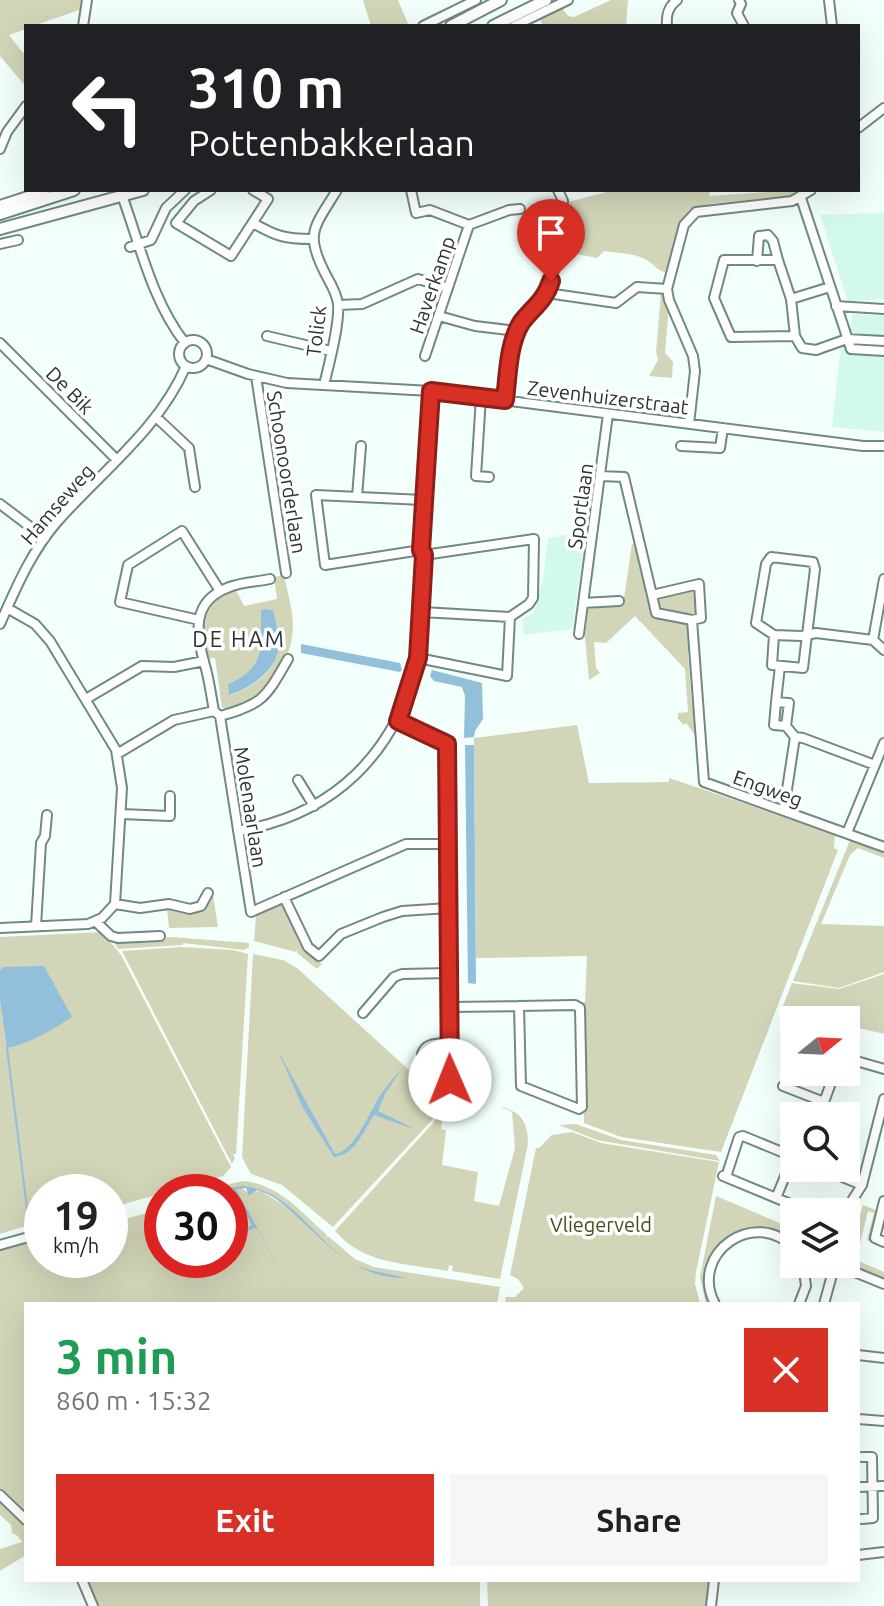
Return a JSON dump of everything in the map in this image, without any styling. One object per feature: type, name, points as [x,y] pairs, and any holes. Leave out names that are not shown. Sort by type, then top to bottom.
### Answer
[{"type":"main road","points":[[455,24],[501,0]]},
{"type":"main road","points":[[497,24],[546,0]]},
{"type":"main road","points":[[0,214],[68,192]]},
{"type":"main road","points":[[0,229],[121,193]]},
{"type":"street","points":[[83,24],[87,0]]},
{"type":"street","points":[[427,24],[476,0]]},
{"type":"street","points":[[518,24],[568,0]]},
{"type":"street","points":[[667,24],[666,17],[677,0]]},
{"type":"street","points":[[739,0],[741,4],[737,13],[743,24]]},
{"type":"street","points":[[829,0],[832,24]]},
{"type":"street","points":[[860,126],[884,108]]},
{"type":"street","points":[[0,149],[7,132],[24,109]]},
{"type":"street","points":[[0,205],[40,192]]},
{"type":"street","points":[[134,245],[151,240],[166,208],[183,192]]},
{"type":"street","points":[[208,192],[194,201],[176,223],[231,256],[268,199],[256,192]]},
{"type":"street","points":[[253,223],[273,236],[312,239],[316,224],[336,192]]},
{"type":"street","name":"Haverkamp","points":[[411,192],[416,213],[430,210],[469,225],[520,209]]},
{"type":"street","points":[[505,400],[517,331],[547,293],[563,201],[559,192]]},
{"type":"street","points":[[689,424],[695,371],[693,356],[667,289],[684,225],[696,212],[792,201],[808,192]]},
{"type":"street","points":[[121,193],[134,245],[169,321],[185,343]]},
{"type":"street","points":[[801,198],[851,349],[884,351]]},
{"type":"street","name":"Haverkamp","points":[[425,356],[469,225]]},
{"type":"street","points":[[757,261],[759,236],[768,235],[773,241],[791,299],[795,336],[802,348],[816,350],[847,339],[884,341]]},
{"type":"street","name":"Tolick","points":[[312,239],[315,255],[334,289],[338,305],[324,385]]},
{"type":"street","points":[[0,244],[18,240]]},
{"type":"street","points":[[778,260],[724,260],[714,298],[731,337],[795,336]]},
{"type":"street","points":[[338,305],[362,304],[418,279],[448,288]]},
{"type":"street","points":[[547,293],[616,303],[637,287],[667,289]]},
{"type":"street","points":[[791,299],[830,287]]},
{"type":"street","points":[[836,306],[884,309]]},
{"type":"street","points":[[439,316],[475,326],[517,331]]},
{"type":"street","points":[[267,336],[331,351]]},
{"type":"street","points":[[193,340],[201,343],[206,350],[206,359],[198,367],[186,366],[179,355],[185,343],[193,340]]},
{"type":"street","name":"De Bik","points":[[0,343],[117,460]]},
{"type":"street","name":"Zevenhuizerstraat","points":[[206,359],[287,383],[431,391],[863,446],[884,446]]},
{"type":"street","name":"Hamseweg","points":[[0,624],[26,567],[45,538],[156,417],[186,366]]},
{"type":"street","name":"Schoonoorderlaan","points":[[256,376],[286,573]]},
{"type":"street","points":[[238,831],[278,822],[314,806],[346,783],[373,757],[398,721],[418,658],[422,612],[423,500],[431,391]]},
{"type":"street","points":[[481,397],[476,476],[489,477]]},
{"type":"street","name":"Sportlaan","points":[[579,634],[608,414]]},
{"type":"street","points":[[156,417],[189,448],[195,487]]},
{"type":"street","name":"Zevenhuizerstraat","points":[[681,446],[720,448],[723,428]]},
{"type":"street","points":[[357,497],[361,446]]},
{"type":"street","points":[[600,476],[624,477],[656,613],[692,620]]},
{"type":"street","points":[[422,612],[510,617],[533,598],[534,539],[325,565],[316,495],[423,500]]},
{"type":"street","points":[[0,504],[45,538]]},
{"type":"street","points":[[220,591],[182,531],[128,565],[120,602],[199,620],[202,610],[220,591],[230,586],[270,579]]},
{"type":"street","points":[[774,635],[772,665],[803,668],[807,635],[815,569],[813,562],[771,557],[766,564],[756,623],[774,635],[807,635],[816,633],[873,640],[884,650]]},
{"type":"street","points":[[873,640],[884,579]]},
{"type":"street","name":"Engweg","points":[[652,595],[699,584],[701,618],[692,620],[704,782],[884,847]]},
{"type":"street","points":[[583,603],[619,601]]},
{"type":"street","points":[[0,928],[96,922],[115,904],[122,778],[117,754],[56,650],[39,628],[7,608]]},
{"type":"street","points":[[418,658],[507,676],[510,617]]},
{"type":"street","name":"Molenaarlaan","points":[[199,620],[199,648],[217,713],[251,912],[284,897]]},
{"type":"street","points":[[117,754],[174,720],[252,707],[269,692],[288,659]]},
{"type":"street","points":[[86,699],[142,666],[174,667],[204,661]]},
{"type":"street","points":[[780,666],[776,702],[789,703],[786,726],[795,737],[875,765]]},
{"type":"street","points":[[398,721],[447,744],[451,1069],[448,1098]]},
{"type":"street","points":[[784,809],[795,737]]},
{"type":"street","points":[[847,833],[884,743]]},
{"type":"street","points":[[298,780],[314,806]]},
{"type":"street","points":[[121,814],[170,816],[170,796]]},
{"type":"street","points":[[36,926],[41,843],[45,836],[47,815]]},
{"type":"street","points":[[448,844],[406,844],[284,897],[308,947],[319,956],[341,934],[383,917],[402,911],[449,908]]},
{"type":"street","points":[[115,904],[140,908],[169,904],[190,909],[201,906],[208,893]]},
{"type":"street","points":[[96,922],[118,938],[160,936]]},
{"type":"street","points":[[363,1013],[394,977],[402,974],[450,973]]},
{"type":"street","points":[[450,1007],[575,1005],[580,1008],[582,1107],[579,1109],[521,1086],[519,1006]]},
{"type":"street","points":[[449,1043],[430,1044],[422,1054],[440,1069],[451,1069]]},
{"type":"street","points":[[860,1062],[884,1069]]},
{"type":"street","points":[[783,1086],[824,1102],[830,1086]]},
{"type":"street","points":[[854,1198],[862,1185],[882,1126],[884,1099]]},
{"type":"street","points":[[780,1151],[739,1137],[725,1177],[780,1200]]},
{"type":"street","points":[[776,1198],[783,1182]]},
{"type":"street","points":[[855,1182],[862,1185]]},
{"type":"street","points":[[880,1240],[884,1201]]},
{"type":"street","points":[[714,1302],[708,1284],[711,1263],[718,1251],[734,1237],[749,1232],[763,1231],[780,1238]]},
{"type":"street","points":[[0,1245],[24,1238]]},
{"type":"street","points":[[860,1274],[884,1284]]},
{"type":"street","points":[[802,1300],[805,1278]]},
{"type":"street","points":[[824,1302],[831,1278]]},
{"type":"street","points":[[860,1355],[884,1358]]},
{"type":"street","points":[[860,1419],[884,1421]]},
{"type":"street","points":[[862,1457],[872,1457],[873,1487],[873,1518],[862,1519]]},
{"type":"street","points":[[860,1487],[884,1486]]},
{"type":"street","points":[[0,1495],[24,1518]]},
{"type":"street","points":[[860,1555],[884,1552]]},
{"type":"street","points":[[83,1582],[93,1606]]},
{"type":"street","points":[[711,1606],[714,1582]]},
{"type":"shaded area","points":[[884,213],[884,299],[848,301],[820,215]]},
{"type":"shaded area","points":[[852,314],[884,316],[884,432],[832,427],[842,337],[850,333]]},
{"type":"shaded area","points":[[586,532],[572,629],[524,635],[522,619],[534,613],[543,579],[548,538]]},
{"type":"green space","points":[[0,0],[83,0],[82,9],[39,24],[24,24],[24,30],[9,35],[24,52],[24,85],[0,56]]},
{"type":"green space","points":[[363,0],[398,0],[408,24],[370,24]]},
{"type":"green space","points":[[611,0],[628,0],[626,24],[542,24],[540,19],[562,8],[568,16],[574,17]]},
{"type":"green space","points":[[606,192],[709,192],[710,196],[797,192],[798,196],[708,204],[689,210],[677,236],[668,273],[630,254],[604,251],[597,258],[560,251],[568,202]]},
{"type":"green space","points":[[661,293],[665,294],[669,305],[665,353],[673,362],[672,378],[649,376],[658,360]]},
{"type":"green space","points":[[637,543],[653,615],[690,625],[693,652],[688,653],[692,706],[697,706],[700,742],[686,723],[684,725],[678,719],[678,713],[688,712],[685,669],[635,616],[606,643],[594,642],[596,668],[600,673],[589,680],[585,637],[588,609],[623,605],[632,544]]},
{"type":"green space","points":[[284,575],[291,607],[293,626],[287,654],[273,679],[263,689],[226,710],[222,707],[215,658],[208,659],[204,648],[206,617],[216,601],[236,590],[244,606],[277,599],[274,577]],"holes":[[[271,609],[276,633],[276,656],[267,672],[254,684],[230,695],[228,684],[250,670],[256,662],[261,644],[261,610]]]},
{"type":"green space","points":[[697,590],[698,614],[660,610],[658,599]]},
{"type":"green space","points":[[577,725],[589,783],[669,782],[669,778],[835,834],[834,848],[838,850],[721,1152],[621,1137],[584,1123],[583,1002],[587,956],[476,958],[474,738]]},
{"type":"green space","points":[[850,840],[884,853],[884,858],[858,848],[850,855],[821,924],[884,926],[884,972],[839,988],[793,981]]},
{"type":"green space","points":[[208,895],[213,895],[218,927],[169,928],[167,908],[192,913]]},
{"type":"green space","points":[[283,903],[300,945],[322,964],[317,969],[297,953],[298,949],[296,952],[254,941],[256,916]]},
{"type":"green space","points":[[102,932],[121,955],[231,1167],[225,1174],[144,1174],[144,1198],[128,1203],[128,1174],[24,1174],[24,1227],[0,1234],[0,937]]},
{"type":"green space","points":[[171,937],[249,943],[249,947],[244,950],[183,943],[118,949],[112,938]]},
{"type":"green space","points":[[182,947],[248,954],[236,1154],[233,1154],[232,1164],[122,951]]},
{"type":"green space","points":[[253,954],[283,960],[297,968],[438,1097],[433,1119],[333,1227],[282,1185],[251,1174],[242,1157]]},
{"type":"green space","points":[[884,974],[884,1034],[860,1028],[860,1006],[783,1006],[792,983],[839,989]]},
{"type":"green space","points":[[443,1097],[441,1129],[446,1130],[442,1165],[478,1172],[474,1201],[499,1206],[515,1148],[512,1112],[499,1106],[513,1111],[518,1115],[527,1129],[528,1144],[500,1279],[452,1271],[453,1266],[449,1265],[448,1271],[371,1256],[346,1242],[335,1231],[434,1122],[439,1100]]},
{"type":"green space","points":[[576,1124],[621,1140],[716,1155],[720,1161],[597,1140],[559,1125]]},
{"type":"green space","name":"Vliegerveld","points":[[572,1132],[601,1143],[719,1162],[696,1272],[700,1302],[505,1302],[506,1297],[515,1297],[524,1288],[518,1279],[510,1275],[536,1148],[552,1135]]},
{"type":"green space","points":[[248,1182],[256,1183],[279,1193],[327,1235],[325,1239],[328,1236],[355,1259],[374,1267],[500,1287],[497,1302],[24,1302],[24,1515],[0,1492],[0,1248],[24,1243],[24,1278],[128,1278],[128,1218],[144,1214],[144,1278],[248,1278],[248,1192],[261,1191],[293,1211],[267,1192],[248,1188]]},
{"type":"green space","points":[[716,1196],[780,1223],[780,1236],[759,1229],[742,1231],[727,1238],[708,1266],[706,1284],[710,1302],[706,1302],[700,1277]]},
{"type":"green space","points":[[863,1205],[878,1211],[870,1241],[867,1240],[874,1213],[868,1211],[860,1244]]},
{"type":"green space","points":[[860,1262],[884,1272],[884,1280],[860,1270]]},
{"type":"green space","points":[[0,1498],[24,1521],[24,1556],[0,1571],[0,1549],[22,1542],[0,1515]]},
{"type":"green space","points":[[85,1582],[480,1582],[480,1606],[94,1606]]},
{"type":"green space","points":[[487,1582],[710,1582],[707,1606],[488,1606]]},
{"type":"water","points":[[261,610],[273,610],[278,652],[263,676],[247,688],[229,695],[228,684],[250,670],[256,662],[261,644]]},
{"type":"water","points":[[301,644],[400,663],[402,670],[301,653]]},
{"type":"water","points":[[432,670],[482,683],[483,719],[474,737],[464,738],[465,696],[462,687],[434,681],[430,676]]},
{"type":"water","points":[[465,745],[474,745],[476,984],[468,983]]},
{"type":"water","points":[[44,966],[72,1017],[33,1039],[7,1048],[0,999],[0,970],[4,967]]},
{"type":"water","points":[[278,1051],[335,1154],[350,1145],[384,1090],[401,1070],[378,1111],[417,1130],[374,1115],[353,1147],[334,1157],[303,1108]]},
{"type":"water","points":[[248,1187],[258,1189],[272,1195],[286,1204],[346,1259],[331,1248],[272,1196],[257,1190],[249,1196]]},
{"type":"water","points":[[248,1211],[297,1302],[257,1229],[248,1231],[252,1225]]},
{"type":"water","points":[[355,1265],[369,1270],[406,1278],[372,1273]]},
{"type":"waterway","points":[[7,1048],[24,1184]]},
{"type":"district","name":"DE HAM","points":[[239,638]]},
{"type":"route","points":[[450,1080],[447,744],[398,721],[418,658],[424,555],[421,550],[423,500],[431,391],[505,400],[517,331],[522,321],[542,302],[551,281]]}]
